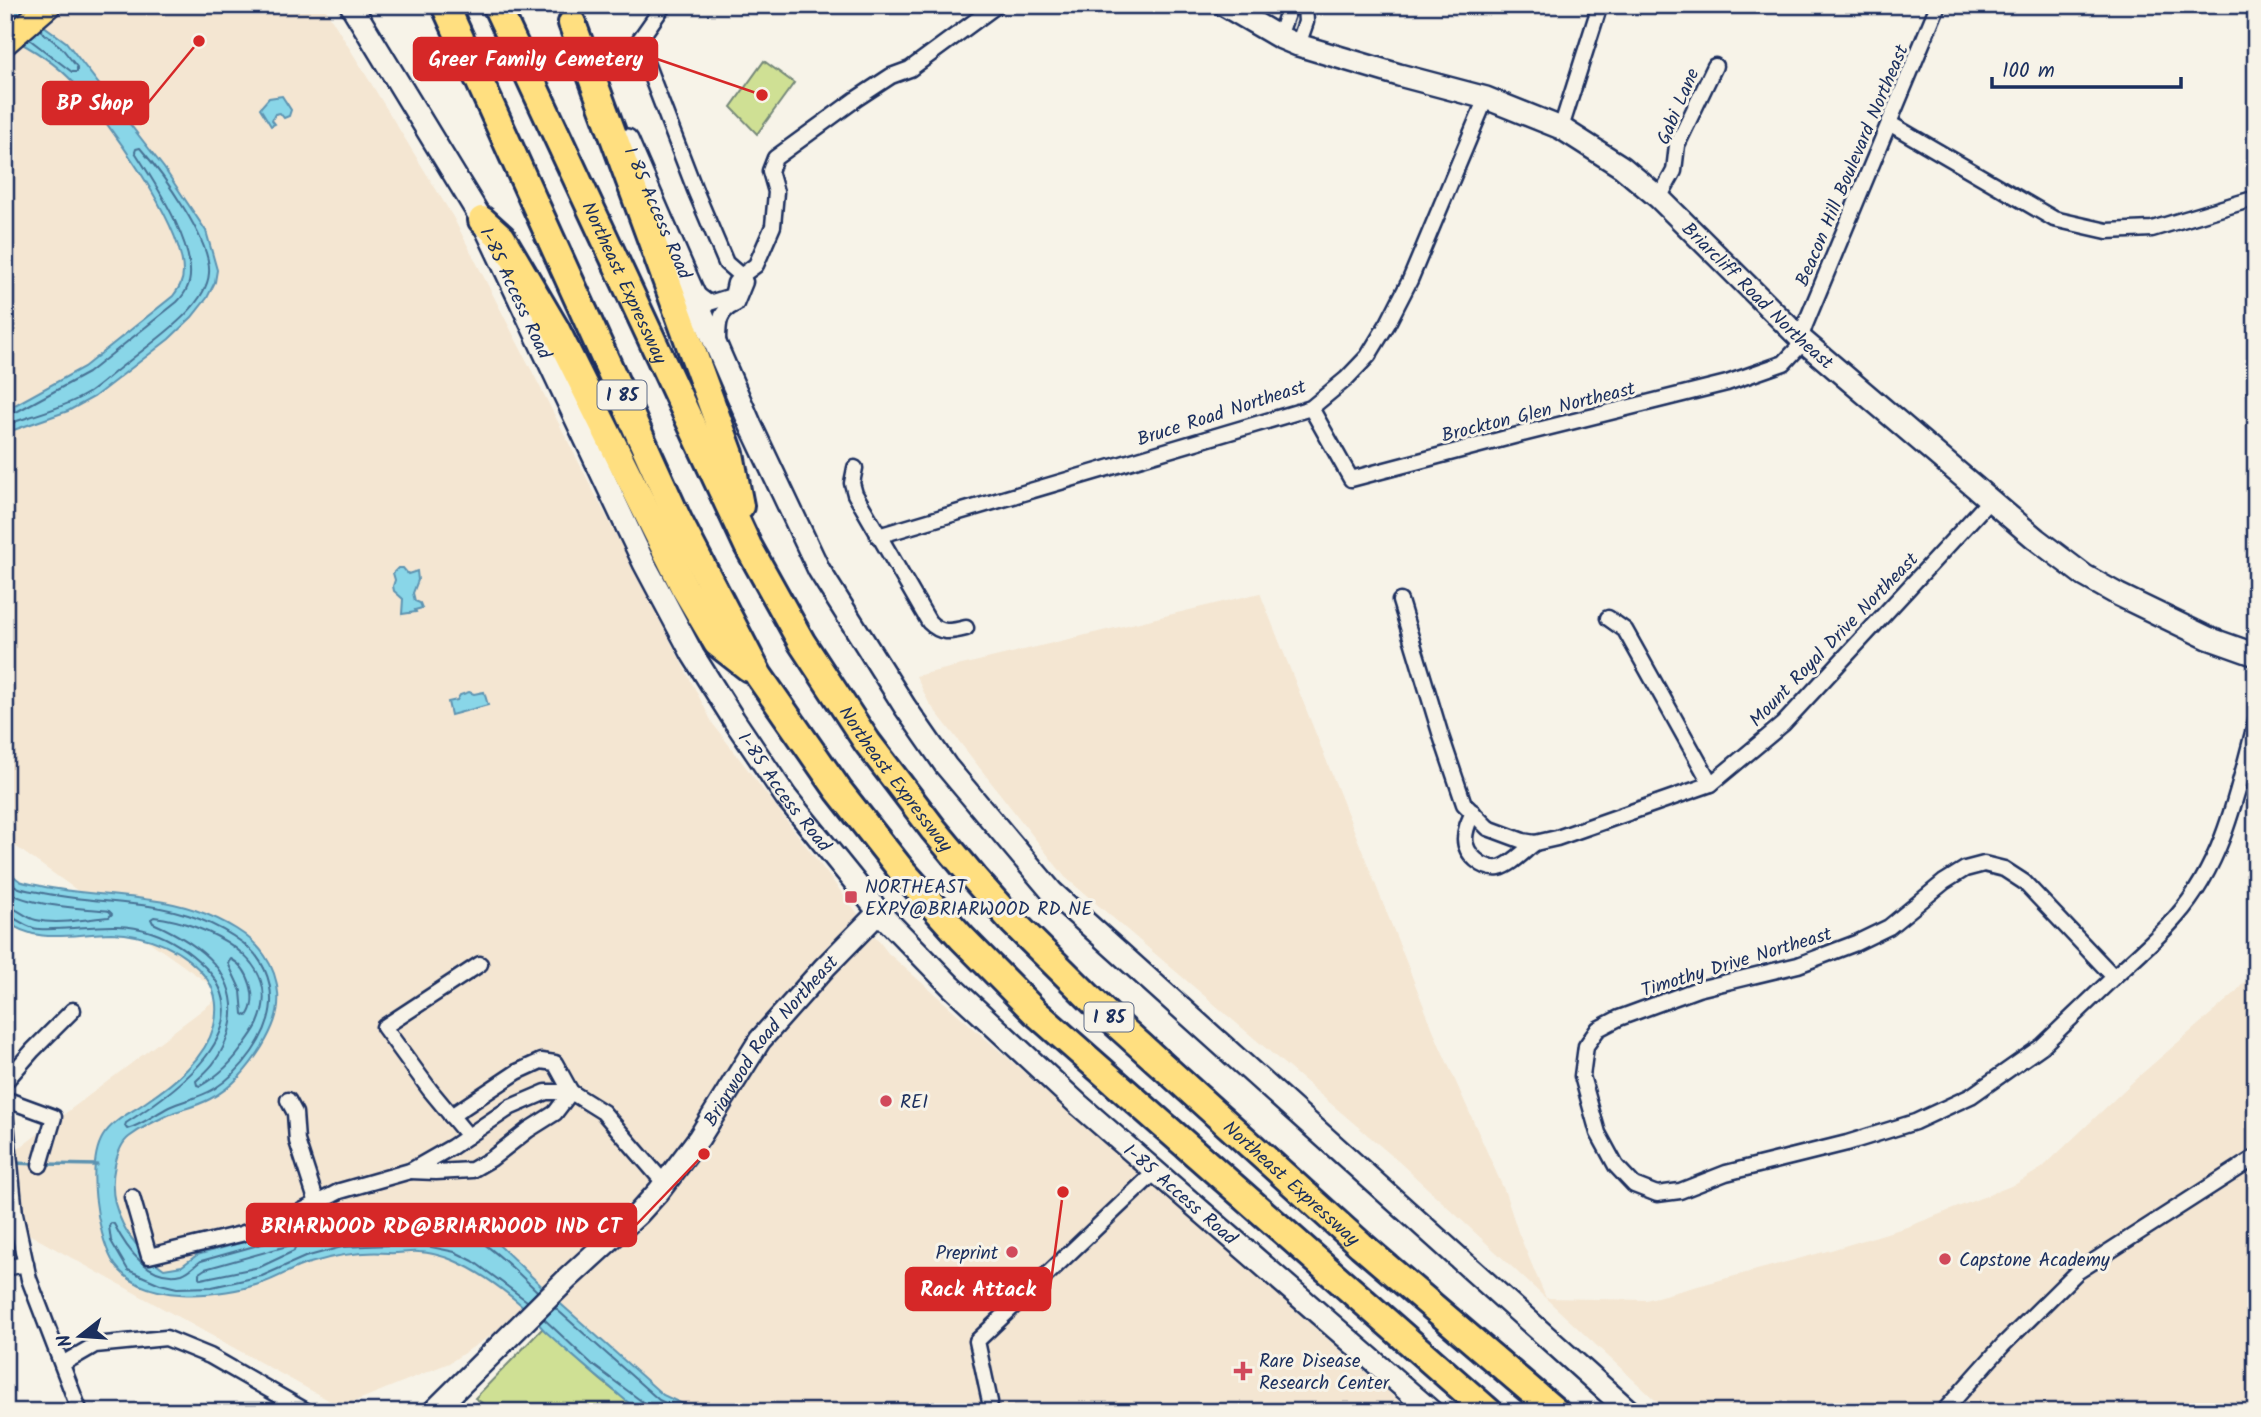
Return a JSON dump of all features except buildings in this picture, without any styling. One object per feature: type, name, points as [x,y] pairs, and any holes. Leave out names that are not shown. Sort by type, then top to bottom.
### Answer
[{"type":"highway","name":"I 85","points":[[445,5],[678,520],[759,676],[839,791],[902,870],[962,938],[1026,1003],[1489,1412]]},
{"type":"highway","name":"Northeast Expressway","points":[[496,5],[748,546],[802,643],[867,742],[934,830],[1013,922],[1111,1019],[1341,1227],[1556,1412]]},
{"type":"highway","points":[[569,14],[730,454],[748,546]]},
{"type":"highway","points":[[482,220],[502,238],[555,328],[684,587],[717,643],[759,676]]},
{"type":"main road","points":[[5,43],[49,5]]},
{"type":"main road","name":"I-85 Access Road","points":[[351,5],[482,220],[644,563],[693,655],[786,797],[879,912],[953,987],[1079,1105],[1432,1412]]},
{"type":"main road","name":"Briarcliff Road Northeast","points":[[1224,5],[1288,41],[1486,98],[1562,128],[1622,167],[1659,198],[1801,339],[1989,501],[2085,576],[2208,638],[2256,655]]},
{"type":"main road","name":"I 85 Access Road","points":[[569,14],[741,403],[819,570],[891,685],[946,766],[1052,892],[1630,1412]]},
{"type":"main road","name":"Briarwood Road Northeast","points":[[433,1412],[566,1280],[638,1214],[665,1184],[699,1138],[760,1040],[879,912]]},
{"type":"street","points":[[664,5],[638,41],[726,263],[745,282],[736,304],[709,303],[692,290]]},
{"type":"street","points":[[740,276],[756,265],[773,226],[776,192],[770,171],[775,158],[856,99],[891,76],[910,69],[997,5]]},
{"type":"street","points":[[1288,41],[1290,5]]},
{"type":"street","points":[[1288,41],[1306,22],[1305,5]]},
{"type":"street","points":[[1562,128],[1600,5]]},
{"type":"street","name":"Beacon Hill Boulevard Northeast","points":[[1801,339],[1938,5]]},
{"type":"street","name":"Gabi Lane","points":[[1659,198],[1674,171],[1677,145],[1715,66]]},
{"type":"street","name":"Bruce Road Northeast","points":[[878,536],[1311,408],[1346,379],[1368,356],[1388,323],[1410,280],[1486,98]]},
{"type":"street","points":[[1889,123],[2054,219],[2107,231],[2152,229],[2256,198]]},
{"type":"street","points":[[718,350],[718,322],[725,304]]},
{"type":"street","name":"Brockton Glen Northeast","points":[[1311,408],[1352,479],[1727,383],[1784,363],[1791,357],[1801,339]]},
{"type":"street","points":[[855,468],[852,484],[856,494],[929,622],[937,630],[946,633],[966,628]]},
{"type":"street","name":"Mount Royal Drive Northeast","points":[[1535,843],[1557,838],[1711,784],[1783,724],[1989,501]]},
{"type":"street","points":[[1400,601],[1464,804],[1488,828],[1535,843]]},
{"type":"street","points":[[1608,618],[1625,631],[1711,784]]},
{"type":"street","name":"Timothy Drive Northeast","points":[[2114,976],[2024,882],[2004,869],[1984,864],[1965,869],[1944,882],[1889,927],[1856,943],[1798,965],[1698,989],[1619,1018],[1598,1029],[1586,1046],[1582,1076],[1598,1133],[1616,1166],[1634,1185],[1657,1194],[1680,1191],[1726,1172],[1847,1143],[1915,1122],[1971,1096],[2042,1046],[2177,917],[2207,873],[2236,799],[2256,721]]},
{"type":"street","points":[[1473,812],[1467,825],[1465,842],[1473,856],[1485,867],[1500,867],[1535,843]]},
{"type":"street","points":[[468,1136],[384,1027],[480,964]]},
{"type":"street","points":[[5,1082],[73,1010]]},
{"type":"street","points":[[452,1116],[517,1072],[541,1061],[555,1063],[571,1093]]},
{"type":"street","points":[[132,1197],[149,1256],[240,1234],[294,1215],[340,1191],[410,1171],[511,1107],[546,1092],[571,1093],[603,1112],[665,1184]]},
{"type":"street","points":[[410,1171],[472,1170],[555,1114],[571,1093]]},
{"type":"street","points":[[5,1099],[54,1117],[40,1165]]},
{"type":"street","points":[[289,1100],[295,1113],[297,1141],[317,1203]]},
{"type":"street","points":[[5,1112],[15,1214],[29,1279],[80,1412]]},
{"type":"street","points":[[1943,1412],[2003,1345],[2077,1272],[2256,1157]]},
{"type":"street","points":[[990,1402],[977,1340],[1156,1171]]},
{"type":"street","points":[[5,1268],[26,1264]]},
{"type":"street","points":[[62,1364],[96,1345],[166,1338],[210,1356],[308,1412]]},
{"type":"shaded area","points":[[5,5],[323,5],[453,217],[713,724],[888,953],[1411,1412],[655,1412],[553,1294],[449,1363],[341,1407],[5,1221],[5,1159],[223,994],[5,839]]},
{"type":"shaded area","points":[[1260,593],[1438,1042],[1505,1192],[1518,1232],[1546,1298],[1646,1300],[1910,1226],[2016,1184],[2042,1168],[2138,1077],[2235,993],[2256,968],[2256,1412],[1668,1412],[1397,1160],[1065,877],[929,703],[916,676]]},
{"type":"green space","points":[[764,61],[794,83],[757,134],[731,107]]},
{"type":"green space","points":[[543,1328],[604,1383],[645,1412],[495,1412],[475,1398]]},
{"type":"water","points":[[5,5],[18,7],[66,42],[164,168],[206,231],[217,270],[215,282],[207,298],[192,317],[169,339],[94,397],[68,411],[5,433],[5,408],[84,367],[173,296],[180,285],[183,272],[180,252],[171,227],[123,147],[68,76],[42,56],[5,35]]},
{"type":"water","points":[[282,96],[291,110],[289,116],[284,118],[280,113],[275,114],[272,120],[275,124],[271,126],[260,108],[269,98]]},
{"type":"water","points":[[398,568],[403,568],[408,574],[417,571],[418,580],[413,593],[415,601],[420,603],[422,608],[415,610],[416,612],[402,614],[403,599],[394,591],[393,586],[393,573]]},
{"type":"water","points":[[469,692],[484,692],[488,705],[451,715],[448,702]]},
{"type":"water","points":[[5,866],[25,883],[162,902],[206,914],[226,923],[252,941],[265,956],[274,973],[278,1007],[274,1021],[262,1047],[245,1070],[226,1089],[210,1099],[151,1123],[126,1140],[120,1150],[113,1181],[117,1211],[131,1237],[152,1260],[164,1269],[182,1266],[197,1255],[357,1210],[395,1206],[432,1211],[468,1224],[499,1245],[663,1395],[700,1412],[651,1413],[635,1407],[545,1331],[525,1308],[502,1289],[462,1264],[433,1254],[368,1253],[339,1256],[304,1265],[271,1280],[247,1287],[205,1294],[161,1292],[141,1285],[125,1275],[112,1260],[98,1216],[94,1180],[98,1148],[112,1125],[167,1087],[196,1060],[214,1026],[215,996],[207,979],[188,959],[151,940],[111,933],[42,936],[17,928],[5,920]]},
{"type":"waterway","points":[[14,1163],[37,1164]]},
{"type":"waterway","points":[[45,1164],[97,1165]]},
{"type":"place","name":"BP Shop","points":[[199,41]]},
{"type":"place","name":"Greer Family Cemetery","points":[[762,95]]},
{"type":"place","name":"NORTHEAST EXPY@BRIARWOOD RD NE","points":[[851,897]]},
{"type":"place","name":"REI","points":[[886,1101]]},
{"type":"place","name":"BRIARWOOD RD@BRIARWOOD IND CT","points":[[704,1154]]},
{"type":"place","name":"Rack Attack","points":[[1063,1192]]},
{"type":"place","name":"Preprint","points":[[1012,1252]]},
{"type":"place","name":"Capstone Academy","points":[[1945,1259]]},
{"type":"place","name":"Rare Disease Research Center","points":[[1243,1371]]}]
